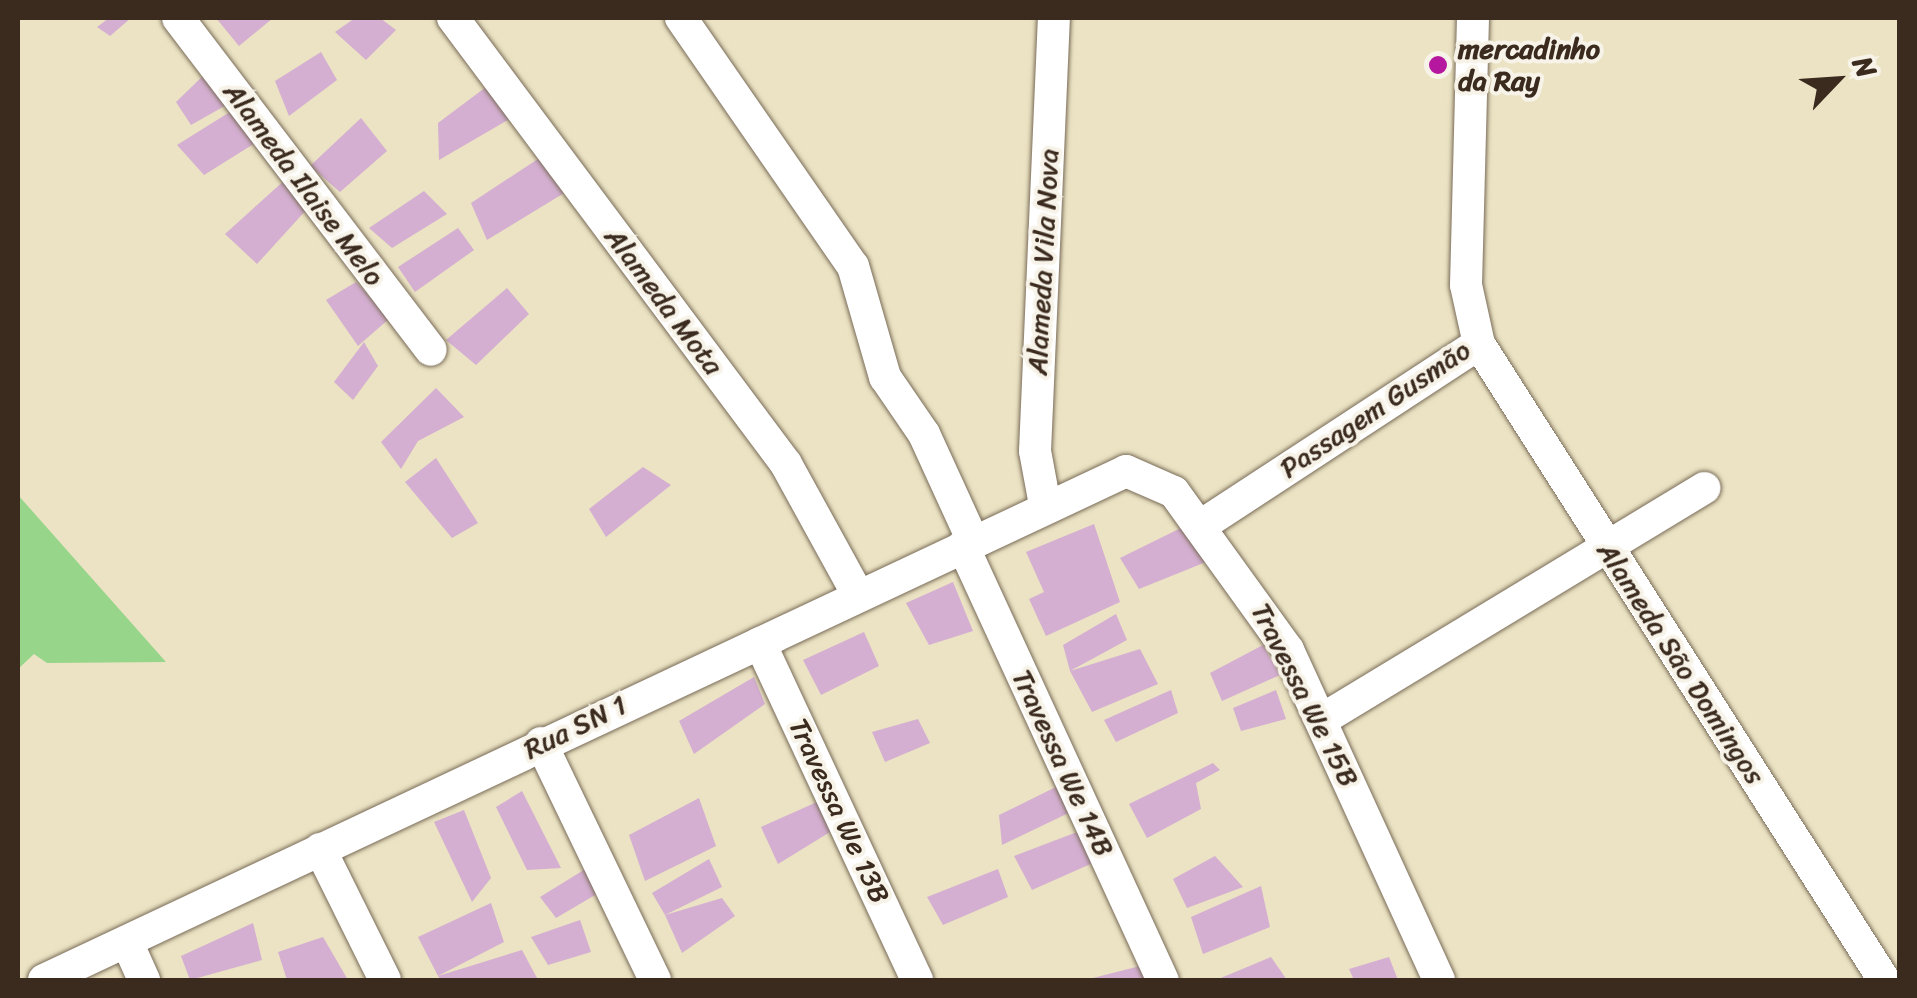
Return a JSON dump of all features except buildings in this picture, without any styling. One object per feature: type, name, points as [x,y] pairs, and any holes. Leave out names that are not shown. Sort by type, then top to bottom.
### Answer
[{"type":"street","name":"Alameda Ilaise Melo","points":[[178,18],[430,350]]},
{"type":"street","name":"Alameda Mota","points":[[453,18],[786,464],[858,595]]},
{"type":"street","name":"Travessa We 14B","points":[[680,18],[853,266],[884,378],[924,434],[968,544],[1163,980]]},
{"type":"street","name":"Alameda Vila Nova","points":[[1045,505],[1035,451],[1054,18]]},
{"type":"street","name":"Passagem Gusmão","points":[[1202,525],[1479,344],[1466,284],[1473,18]]},
{"type":"street","name":"Alameda São Domingos","points":[[1479,344],[1884,980]]},
{"type":"street","name":"Rua SN 1","points":[[44,980],[1107,475]]},
{"type":"street","name":"Travessa We 15B","points":[[1107,475],[1158,479],[1202,525],[1323,719],[1439,980]]},
{"type":"street","points":[[1323,719],[1704,488]]},
{"type":"street","name":"Travessa We 13B","points":[[760,642],[917,980]]},
{"type":"street","points":[[541,743],[655,980]]},
{"type":"street","points":[[320,849],[385,980]]},
{"type":"street","points":[[126,942],[144,980]]},
{"type":"green space","points":[[18,495],[166,662],[47,663],[34,654],[18,669]]},
{"type":"place","name":"mercadinho da Ray","points":[[1438,65]]}]
